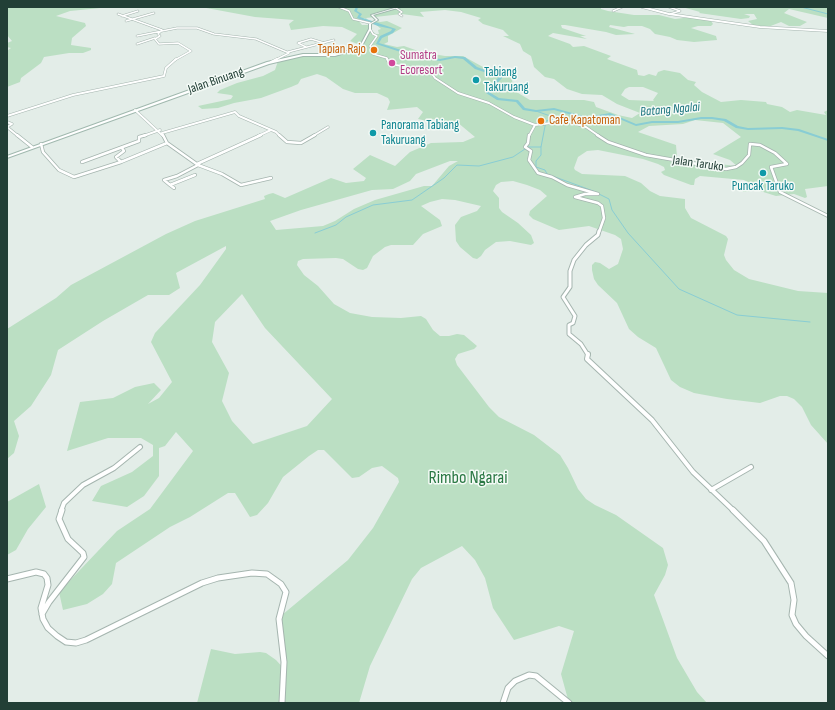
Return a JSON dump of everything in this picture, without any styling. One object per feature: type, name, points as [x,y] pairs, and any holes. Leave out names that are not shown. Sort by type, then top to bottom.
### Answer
[{"type":"main road","points":[[371,23],[377,20],[372,15],[400,7]]},
{"type":"main road","name":"Jalan Binuang","points":[[7,157],[268,63],[303,55],[344,53],[361,46],[371,23]]},
{"type":"street","points":[[339,7],[349,11],[353,19],[371,23]]},
{"type":"street","points":[[613,11],[622,7],[624,10]]},
{"type":"street","points":[[642,7],[669,14],[790,30]]},
{"type":"street","points":[[669,7],[680,11],[669,14]]},
{"type":"street","points":[[396,8],[401,10],[402,12],[400,14],[402,16]]},
{"type":"street","points":[[122,16],[138,11]]},
{"type":"street","points":[[126,21],[154,13]]},
{"type":"street","points":[[118,14],[162,31]]},
{"type":"street","points":[[772,27],[828,30]]},
{"type":"street","points":[[137,36],[179,28],[197,28],[214,34],[256,39],[288,52]]},
{"type":"street","points":[[370,28],[373,34],[377,36],[370,46],[373,54],[387,58],[389,63],[396,66],[430,71],[436,79],[458,93],[489,103],[514,117],[536,126],[528,137],[528,143],[525,147],[531,151],[531,157],[529,160],[538,173],[552,177],[567,185],[598,194],[585,194],[575,197],[598,203],[602,206],[604,218],[598,235],[586,245],[574,260],[570,271],[570,287],[563,297],[575,316],[573,323],[569,325],[569,334],[581,344],[588,354],[587,359],[652,420],[685,463],[764,541],[791,583],[794,600],[792,615],[796,624],[806,636],[828,656]]},
{"type":"street","points":[[137,44],[160,36],[158,34],[162,31]]},
{"type":"street","points":[[7,116],[73,95],[164,76],[166,68],[176,59],[191,51],[178,43],[160,45],[155,38]]},
{"type":"street","points":[[306,48],[298,43],[311,39],[324,43]]},
{"type":"street","points":[[268,63],[289,53],[288,52],[334,40]]},
{"type":"street","points":[[135,110],[161,132],[167,144],[198,165],[222,174],[241,185],[271,178]]},
{"type":"street","points":[[82,162],[137,142],[139,137],[235,112],[239,116],[280,134],[281,138],[287,142],[302,142],[328,127]]},
{"type":"street","name":"Jalan Taruko","points":[[536,126],[567,121],[590,129],[608,142],[646,155],[726,168],[736,167],[742,163],[749,155],[750,144],[760,145],[775,153],[787,164],[771,167],[780,192],[828,216]]},
{"type":"street","points":[[7,122],[12,124],[7,127],[32,147]]},
{"type":"street","points":[[174,188],[164,180],[177,176],[270,130]]},
{"type":"street","points":[[41,144],[44,152],[59,170],[74,177],[120,162],[167,144]]},
{"type":"street","points":[[120,162],[116,157],[124,151],[122,148]]},
{"type":"street","points":[[170,184],[195,175]]},
{"type":"street","points":[[42,614],[49,602],[84,557],[83,553],[68,540],[65,529],[59,519],[64,503],[83,485],[117,466],[140,447]]},
{"type":"street","points":[[711,490],[751,467]]},
{"type":"street","points":[[7,579],[36,572],[44,574],[48,578],[48,585],[43,598],[43,619],[48,628],[57,636],[66,642],[76,643],[86,640],[202,582],[252,573],[267,574],[281,584],[286,592],[279,619],[284,662],[282,703]]},
{"type":"street","points":[[503,703],[508,688],[515,681],[529,675],[536,676],[569,703]]},
{"type":"green space","points":[[7,7],[111,7],[70,11],[56,16],[85,23],[86,26],[72,38],[71,45],[91,48],[91,50],[83,53],[69,53],[44,57],[41,63],[21,78],[20,82],[7,87],[7,51],[11,48],[7,47],[7,43],[12,41],[7,35]]},
{"type":"green space","name":"Rimbo Ngarai","points":[[201,7],[601,7],[601,9],[608,11],[634,15],[659,15],[675,19],[692,17],[711,21],[713,24],[711,26],[698,26],[691,28],[716,36],[717,40],[694,42],[677,40],[655,34],[650,29],[642,26],[624,27],[610,25],[609,27],[635,34],[616,35],[561,25],[562,28],[586,36],[580,36],[587,39],[553,33],[548,36],[570,44],[573,47],[584,46],[611,56],[607,59],[637,70],[638,75],[644,76],[649,74],[656,76],[658,72],[664,70],[680,73],[688,80],[696,82],[694,85],[702,92],[721,102],[741,100],[766,102],[767,104],[782,107],[790,112],[797,110],[826,115],[824,112],[828,110],[828,186],[805,189],[807,197],[805,198],[794,194],[776,196],[757,190],[743,192],[742,189],[753,185],[744,180],[700,176],[695,179],[694,185],[691,185],[664,175],[661,172],[665,170],[664,167],[658,164],[643,159],[598,150],[587,151],[578,157],[574,168],[582,174],[625,176],[641,183],[650,191],[660,196],[685,199],[685,208],[691,218],[726,236],[728,239],[724,255],[726,260],[734,270],[749,279],[798,291],[828,293],[828,444],[811,425],[802,407],[794,399],[787,396],[780,396],[760,403],[727,399],[694,393],[680,387],[671,380],[656,348],[638,337],[629,329],[617,303],[598,285],[594,279],[592,265],[595,262],[600,263],[609,269],[618,264],[623,249],[621,239],[615,235],[589,226],[559,230],[533,219],[529,215],[530,211],[547,196],[540,190],[527,185],[513,181],[501,182],[496,185],[493,191],[499,198],[499,208],[502,212],[518,223],[531,235],[534,243],[531,245],[510,241],[496,242],[485,250],[477,259],[473,258],[460,247],[456,241],[455,225],[461,217],[477,211],[481,206],[455,200],[442,199],[421,206],[440,220],[442,226],[423,234],[413,245],[391,245],[385,247],[373,256],[367,268],[363,270],[358,269],[343,259],[336,258],[303,259],[298,261],[297,265],[304,275],[318,286],[334,304],[350,313],[372,317],[401,318],[421,316],[426,319],[433,330],[440,336],[457,334],[464,335],[477,346],[474,349],[458,354],[455,359],[457,365],[489,407],[499,417],[534,435],[560,455],[578,489],[586,499],[616,515],[663,548],[668,565],[665,575],[654,595],[677,658],[697,692],[707,703],[569,703],[561,674],[574,631],[559,626],[514,640],[493,608],[485,578],[475,560],[462,546],[421,568],[412,579],[370,666],[359,703],[197,703],[211,649],[235,654],[266,653],[276,660],[286,671],[281,633],[282,615],[348,560],[373,528],[399,482],[398,478],[382,466],[372,468],[359,477],[352,478],[324,450],[318,450],[283,477],[268,503],[257,515],[250,517],[235,493],[228,493],[190,517],[170,527],[116,563],[112,584],[103,594],[87,604],[63,610],[59,592],[117,531],[150,509],[193,451],[176,432],[165,446],[159,448],[159,476],[144,496],[127,507],[92,501],[101,486],[132,472],[153,456],[153,445],[141,438],[108,438],[67,451],[80,402],[113,398],[135,387],[154,383],[161,390],[148,404],[159,398],[172,382],[151,342],[155,333],[200,285],[226,249],[226,246],[176,273],[180,288],[169,295],[148,295],[103,321],[58,350],[51,375],[31,406],[14,421],[19,436],[14,453],[7,459],[7,329],[56,298],[71,285],[166,234],[195,221],[265,199],[264,196],[269,194],[273,193],[285,198],[331,178],[346,183],[364,181],[366,178],[353,169],[370,155],[395,166],[410,152],[431,143],[463,142],[475,137],[457,122],[448,122],[435,119],[427,121],[418,119],[423,112],[417,107],[387,110],[390,102],[388,98],[377,93],[355,93],[343,89],[326,77],[317,74],[301,79],[298,84],[291,87],[261,98],[234,103],[218,108],[202,109],[198,106],[231,99],[233,96],[231,95],[217,93],[220,90],[237,83],[263,76],[275,70],[278,61],[305,56],[347,53],[357,50],[360,45],[350,41],[357,34],[342,27],[323,26],[291,30],[289,24],[294,20],[255,17]],"holes":[[[445,10],[461,12],[481,18],[478,20],[483,24],[503,30],[509,36],[503,36],[520,44],[523,51],[531,56],[534,67],[545,77],[554,79],[567,89],[582,94],[602,95],[617,104],[640,113],[632,118],[618,115],[596,107],[594,102],[584,100],[530,100],[513,90],[512,78],[504,74],[492,72],[463,56],[445,56],[421,52],[404,46],[397,47],[384,44],[388,42],[388,36],[402,28],[387,21],[377,21],[373,22],[381,29],[378,30],[379,34],[376,34],[372,31],[371,25],[362,25],[358,20],[364,18],[368,20],[366,18],[402,14],[424,17],[420,12]],[[629,87],[643,87],[658,93],[653,100],[654,101],[629,100],[621,95],[625,89]],[[695,120],[723,123],[741,137],[713,154],[730,160],[737,166],[681,160],[677,157],[676,145],[638,132],[649,126],[683,124]],[[450,161],[458,161],[449,166],[432,186],[424,186],[375,200],[354,209],[335,221],[323,226],[276,230],[270,221],[301,210],[372,190],[393,189],[410,181],[416,174]],[[242,294],[265,328],[332,399],[307,426],[253,444],[232,421],[222,401],[229,373],[212,342],[215,322]]]},
{"type":"green space","points":[[682,7],[828,7],[828,18],[789,9],[784,13],[807,22],[800,26],[789,26],[781,22],[768,27],[753,25],[748,21],[757,19],[754,14],[744,14],[750,16],[749,18],[741,19],[699,13],[700,12]]},
{"type":"green space","points":[[39,484],[46,507],[28,529],[16,550],[7,555],[7,502]]},
{"type":"waterway","name":"Batang Ngalai","points":[[357,7],[355,11],[361,14],[358,17],[394,29],[392,32],[381,37],[377,43],[416,56],[440,60],[455,57],[464,58],[476,68],[501,77],[487,92],[498,99],[517,101],[524,109],[536,111],[554,109],[587,118],[610,114],[636,125],[652,122],[678,122],[701,118],[712,118],[725,120],[737,127],[748,129],[782,128],[799,130],[828,140]]},
{"type":"waterway","points":[[801,7],[828,14]]},
{"type":"waterway","points":[[536,111],[556,118],[546,121],[541,147]]},
{"type":"waterway","points":[[528,147],[541,147]]},
{"type":"waterway","points":[[541,147],[541,155],[536,161],[536,167],[545,170],[547,174],[596,192]]},
{"type":"waterway","points":[[315,233],[336,225],[346,217],[373,205],[412,200],[444,178],[457,165],[479,166],[513,157],[525,149]]},
{"type":"waterway","points":[[599,194],[609,199],[612,210],[628,233],[679,289],[737,315],[810,322]]},
{"type":"place","name":"Tapian Rajo","points":[[374,50]]},
{"type":"place","name":"Sumatra Ecoresort","points":[[392,63]]},
{"type":"place","name":"Tabiang Takuruang","points":[[476,80]]},
{"type":"place","name":"Cafe Kapatoman","points":[[541,121]]},
{"type":"place","name":"Panorama Tabiang Takuruang","points":[[373,133]]},
{"type":"place","name":"Puncak Taruko","points":[[763,173]]}]
